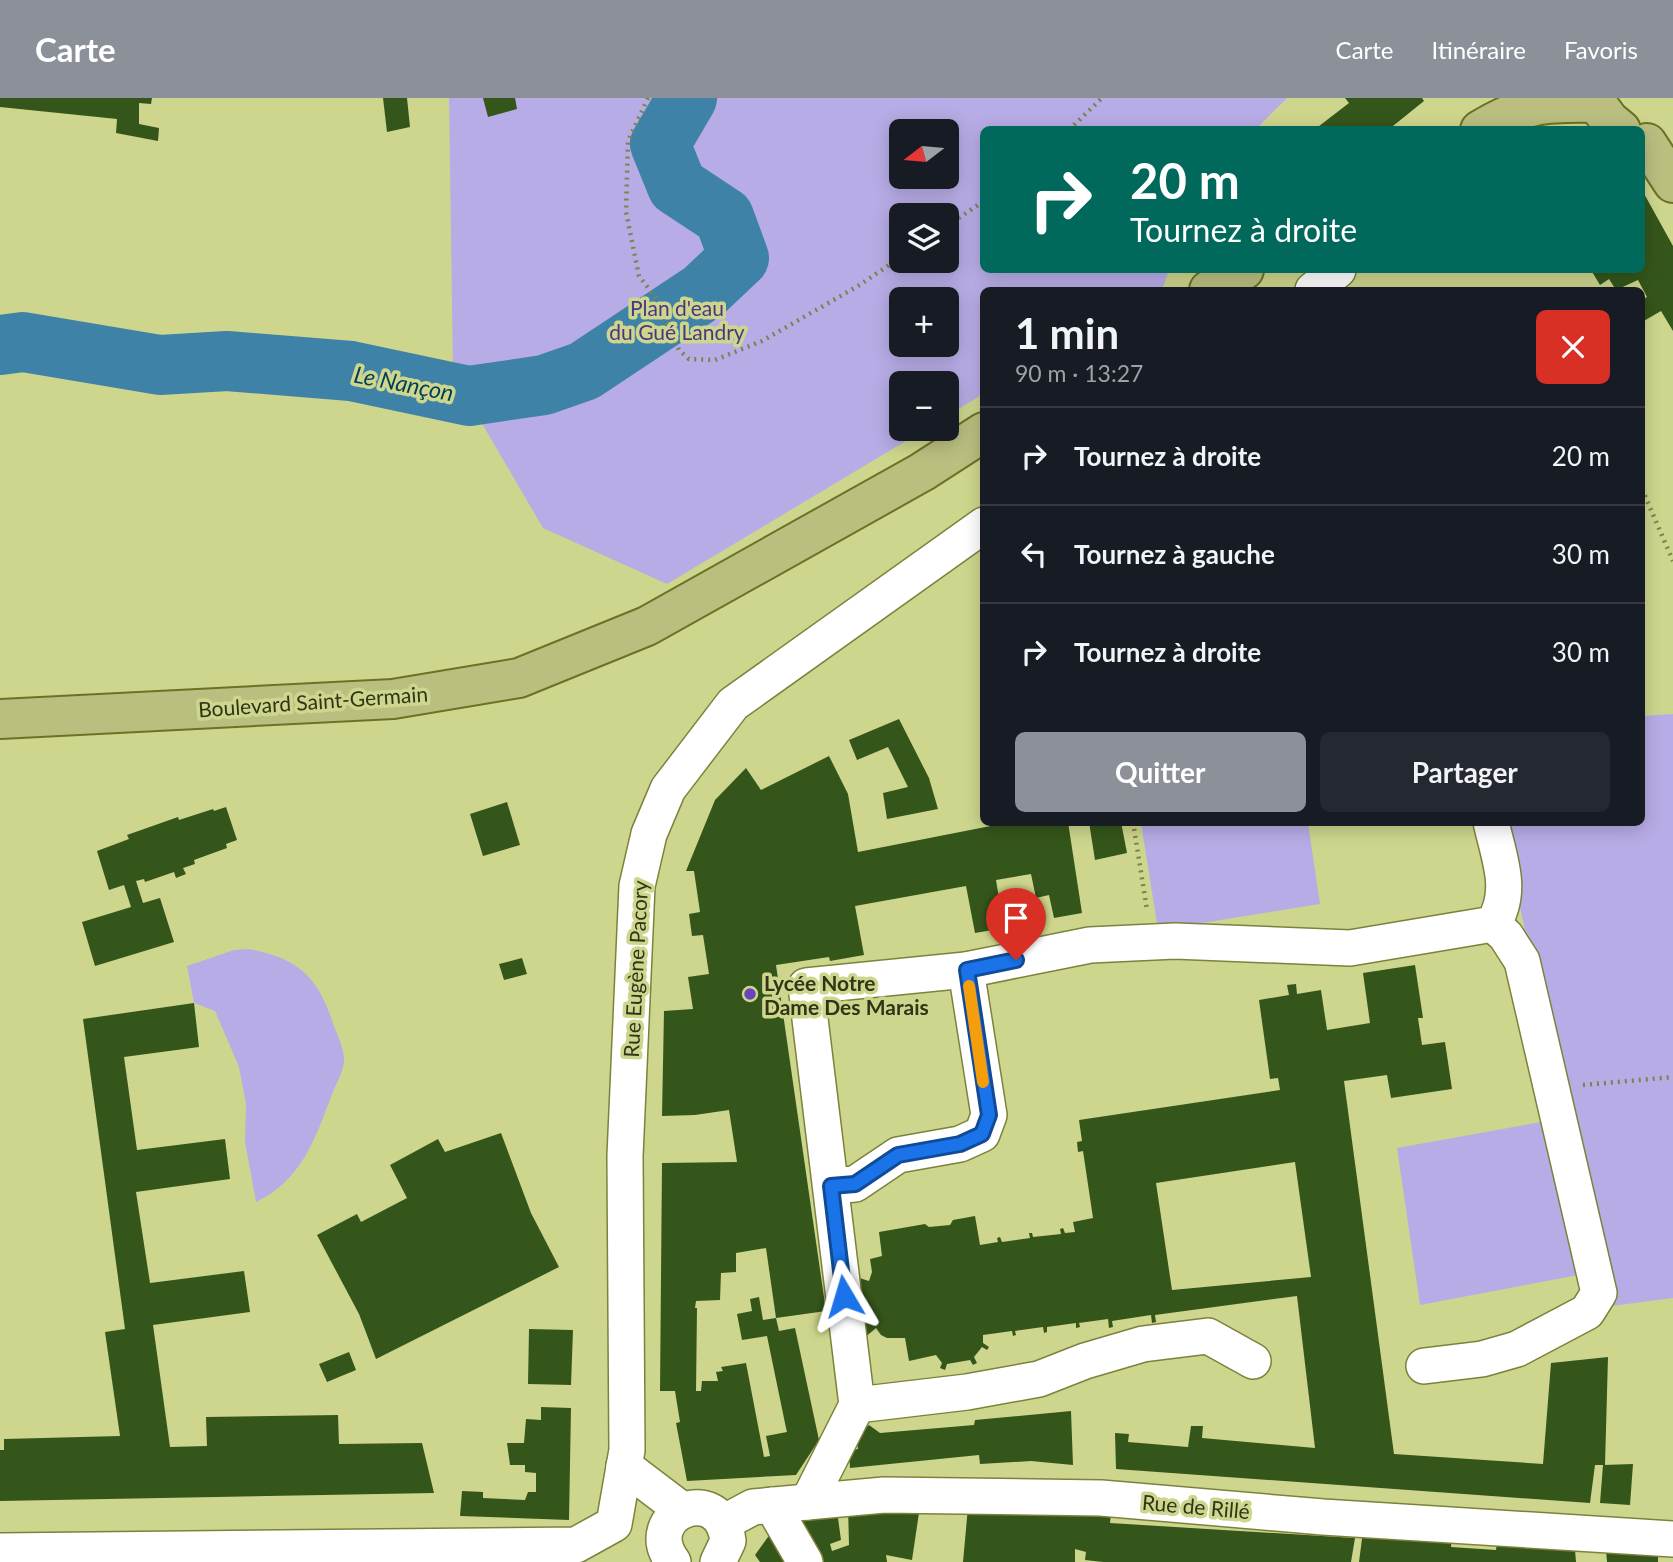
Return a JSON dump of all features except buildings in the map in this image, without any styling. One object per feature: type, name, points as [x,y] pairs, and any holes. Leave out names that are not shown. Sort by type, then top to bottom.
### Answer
[{"type":"main road","points":[[1455,126],[1491,98]]},
{"type":"main road","points":[[1486,126],[1504,115],[1541,103],[1625,126]]},
{"type":"main road","points":[[1645,147],[1673,183]]},
{"type":"main road","points":[[1214,287],[1239,273]]},
{"type":"main road","name":"Boulevard Saint-Germain","points":[[0,719],[393,699],[519,678],[647,626],[922,472],[980,435]]},
{"type":"street","points":[[1316,287],[1334,273]]},
{"type":"street","name":"Rue Eugène Pacory","points":[[614,1524],[627,1450],[625,1156],[637,886],[649,834],[668,789],[733,704],[980,528]]},
{"type":"street","points":[[808,1502],[857,1405],[806,986],[967,970],[1090,945],[1152,942],[1350,948],[1493,924],[1503,910],[1506,887],[1491,826]]},
{"type":"street","points":[[1424,1366],[1482,1359],[1517,1349],[1587,1312],[1599,1293],[1522,961],[1506,936],[1493,924]]},
{"type":"street","points":[[831,1186],[855,1184],[898,1155],[960,1144],[982,1134],[989,1115],[967,970]]},
{"type":"street","points":[[857,1405],[967,1392],[1039,1379],[1085,1361],[1143,1344],[1208,1336],[1253,1361]]},
{"type":"street","points":[[624,1466],[682,1510]]},
{"type":"street","name":"Rue de Rillé","points":[[723,1523],[752,1507],[884,1494],[1101,1498],[1323,1517],[1673,1539]]},
{"type":"street","points":[[772,1505],[804,1562]]},
{"type":"street","points":[[0,1551],[576,1545],[614,1524],[668,1553],[668,1524],[682,1510],[700,1508],[709,1510],[723,1523],[728,1541],[718,1562]]},
{"type":"path","points":[[648,98],[628,141],[626,212],[639,276],[655,297],[679,350],[689,359],[715,360],[762,341],[889,265]]},
{"type":"path","points":[[1073,126],[1102,98]]},
{"type":"path","points":[[959,218],[980,204]]},
{"type":"path","points":[[1645,496],[1673,561]]},
{"type":"path","points":[[1134,826],[1152,942]]},
{"type":"path","points":[[1552,1087],[1673,1077]]},
{"type":"green space","name":"Plan d'eau du Gué Landry","points":[[449,98],[1287,98],[1259,126],[980,126],[980,273],[1168,273],[1163,287],[980,287],[980,396],[959,409],[959,371],[889,371],[889,441],[906,441],[667,584],[543,528],[453,374]]},
{"type":"green space","points":[[1673,714],[1673,1298],[1612,1306],[1605,1270],[1420,1305],[1397,1148],[1569,1117],[1501,826],[1645,826],[1645,716]]},
{"type":"green space","points":[[1141,826],[1308,826],[1320,904],[1158,930]]},
{"type":"green space","points":[[249,949],[282,958],[305,973],[314,983],[328,1009],[344,1058],[341,1075],[304,1157],[284,1183],[256,1202],[245,1142],[246,1104],[239,1067],[215,1011],[194,1003],[187,966],[234,950]]},
{"type":"waterway","name":"Le Nançon","points":[[0,345],[23,342],[160,365],[227,361],[351,371],[469,396],[544,385],[584,371],[703,292],[739,258],[724,217],[677,186],[660,144],[687,98]]},
{"type":"slow traffic","points":[[969,986],[983,1082]]},
{"type":"place","name":"Lycée Notre Dame Des Marais","points":[[750,994]]},
{"type":"route","points":[[844,1296],[831,1186],[855,1184],[898,1155],[960,1144],[982,1134],[989,1115],[967,970],[1016,960]]}]
